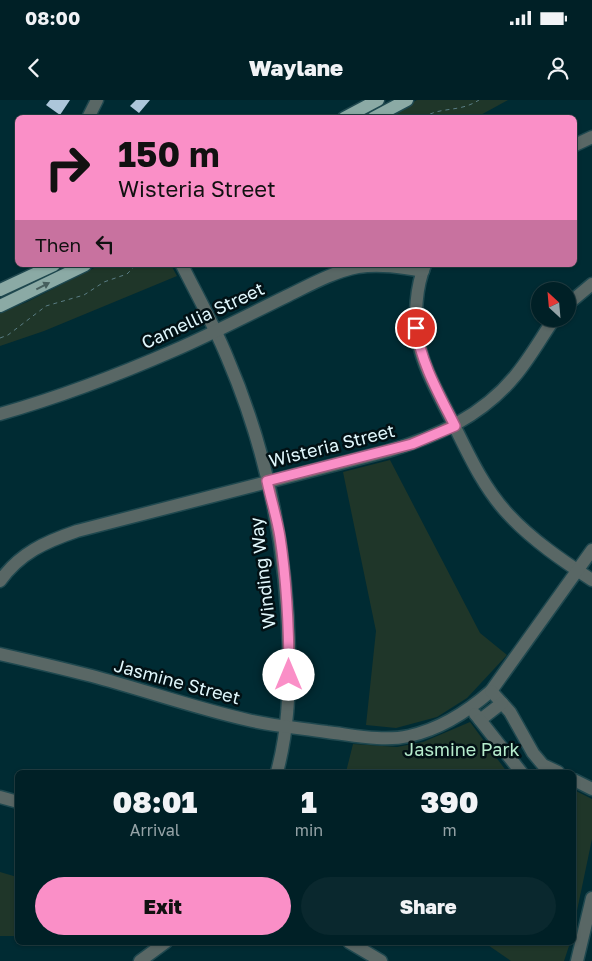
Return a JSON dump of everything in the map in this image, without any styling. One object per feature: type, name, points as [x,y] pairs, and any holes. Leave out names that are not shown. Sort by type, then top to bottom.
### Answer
[{"type":"main road","points":[[350,115],[378,100]]},
{"type":"main road","points":[[377,115],[403,101]]},
{"type":"main road","points":[[0,290],[50,267]]},
{"type":"main road","points":[[0,306],[80,267]]},
{"type":"street","points":[[90,115],[97,100]]},
{"type":"street","points":[[577,144],[592,137]]},
{"type":"street","name":"Winding Way","points":[[183,267],[227,355],[242,394],[267,481],[279,535],[288,612],[287,727],[277,770]]},
{"type":"street","name":"Camellia Street","points":[[0,414],[50,400],[115,375],[176,350],[339,272],[359,267]]},
{"type":"street","name":"Camellia Street","points":[[404,267],[424,268]]},
{"type":"street","points":[[424,268],[417,301],[416,328],[418,342],[427,369],[481,480],[499,504],[531,536],[592,580]]},
{"type":"street","points":[[576,297],[592,284]]},
{"type":"street","name":"Wisteria Street","points":[[0,581],[10,567],[22,557],[50,540],[77,531],[412,444],[455,426],[495,396],[514,378],[548,328]]},
{"type":"street","name":"Jasmine Street","points":[[0,654],[92,676],[250,720],[287,727],[380,737],[409,736],[432,729],[455,718],[491,690],[592,550]]},
{"type":"street","points":[[491,690],[510,712],[542,769]]},
{"type":"street","points":[[480,720],[502,703]]},
{"type":"street","points":[[470,708],[519,770]]},
{"type":"street","points":[[576,781],[592,789]]},
{"type":"street","points":[[0,797],[15,801]]},
{"type":"street","points":[[577,961],[592,898]]},
{"type":"street","points":[[140,961],[162,945]]},
{"type":"street","points":[[354,945],[381,961]]},
{"type":"path","points":[[428,115],[434,112],[459,109],[479,100]]},
{"type":"path","points":[[0,338],[8,335],[46,306],[84,295],[104,282],[127,274],[134,267]]},
{"type":"green space","points":[[417,100],[508,100],[481,115],[389,115]]},
{"type":"green space","points":[[96,267],[172,267],[177,276],[44,331],[0,346],[0,313],[27,302]]},
{"type":"green space","points":[[390,460],[480,633],[507,655],[467,698],[437,717],[396,728],[366,725],[376,631],[343,472]]},
{"type":"green space","name":"Jasmine Park","points":[[470,722],[506,770],[346,770],[353,744],[397,747],[423,742]]},
{"type":"green space","points":[[576,791],[592,799],[592,839],[576,915]]},
{"type":"green space","points":[[0,872],[15,876],[15,936],[0,936]]},
{"type":"green space","points":[[488,945],[569,945],[564,961],[511,961]]},
{"type":"building","points":[[50,100],[70,100],[60,115],[46,105]]},
{"type":"building","points":[[136,100],[150,100],[139,113],[130,106]]},
{"type":"route","points":[[289,675],[288,612],[284,569],[279,535],[267,481],[412,444],[455,426],[427,369],[418,342],[416,328]]}]
